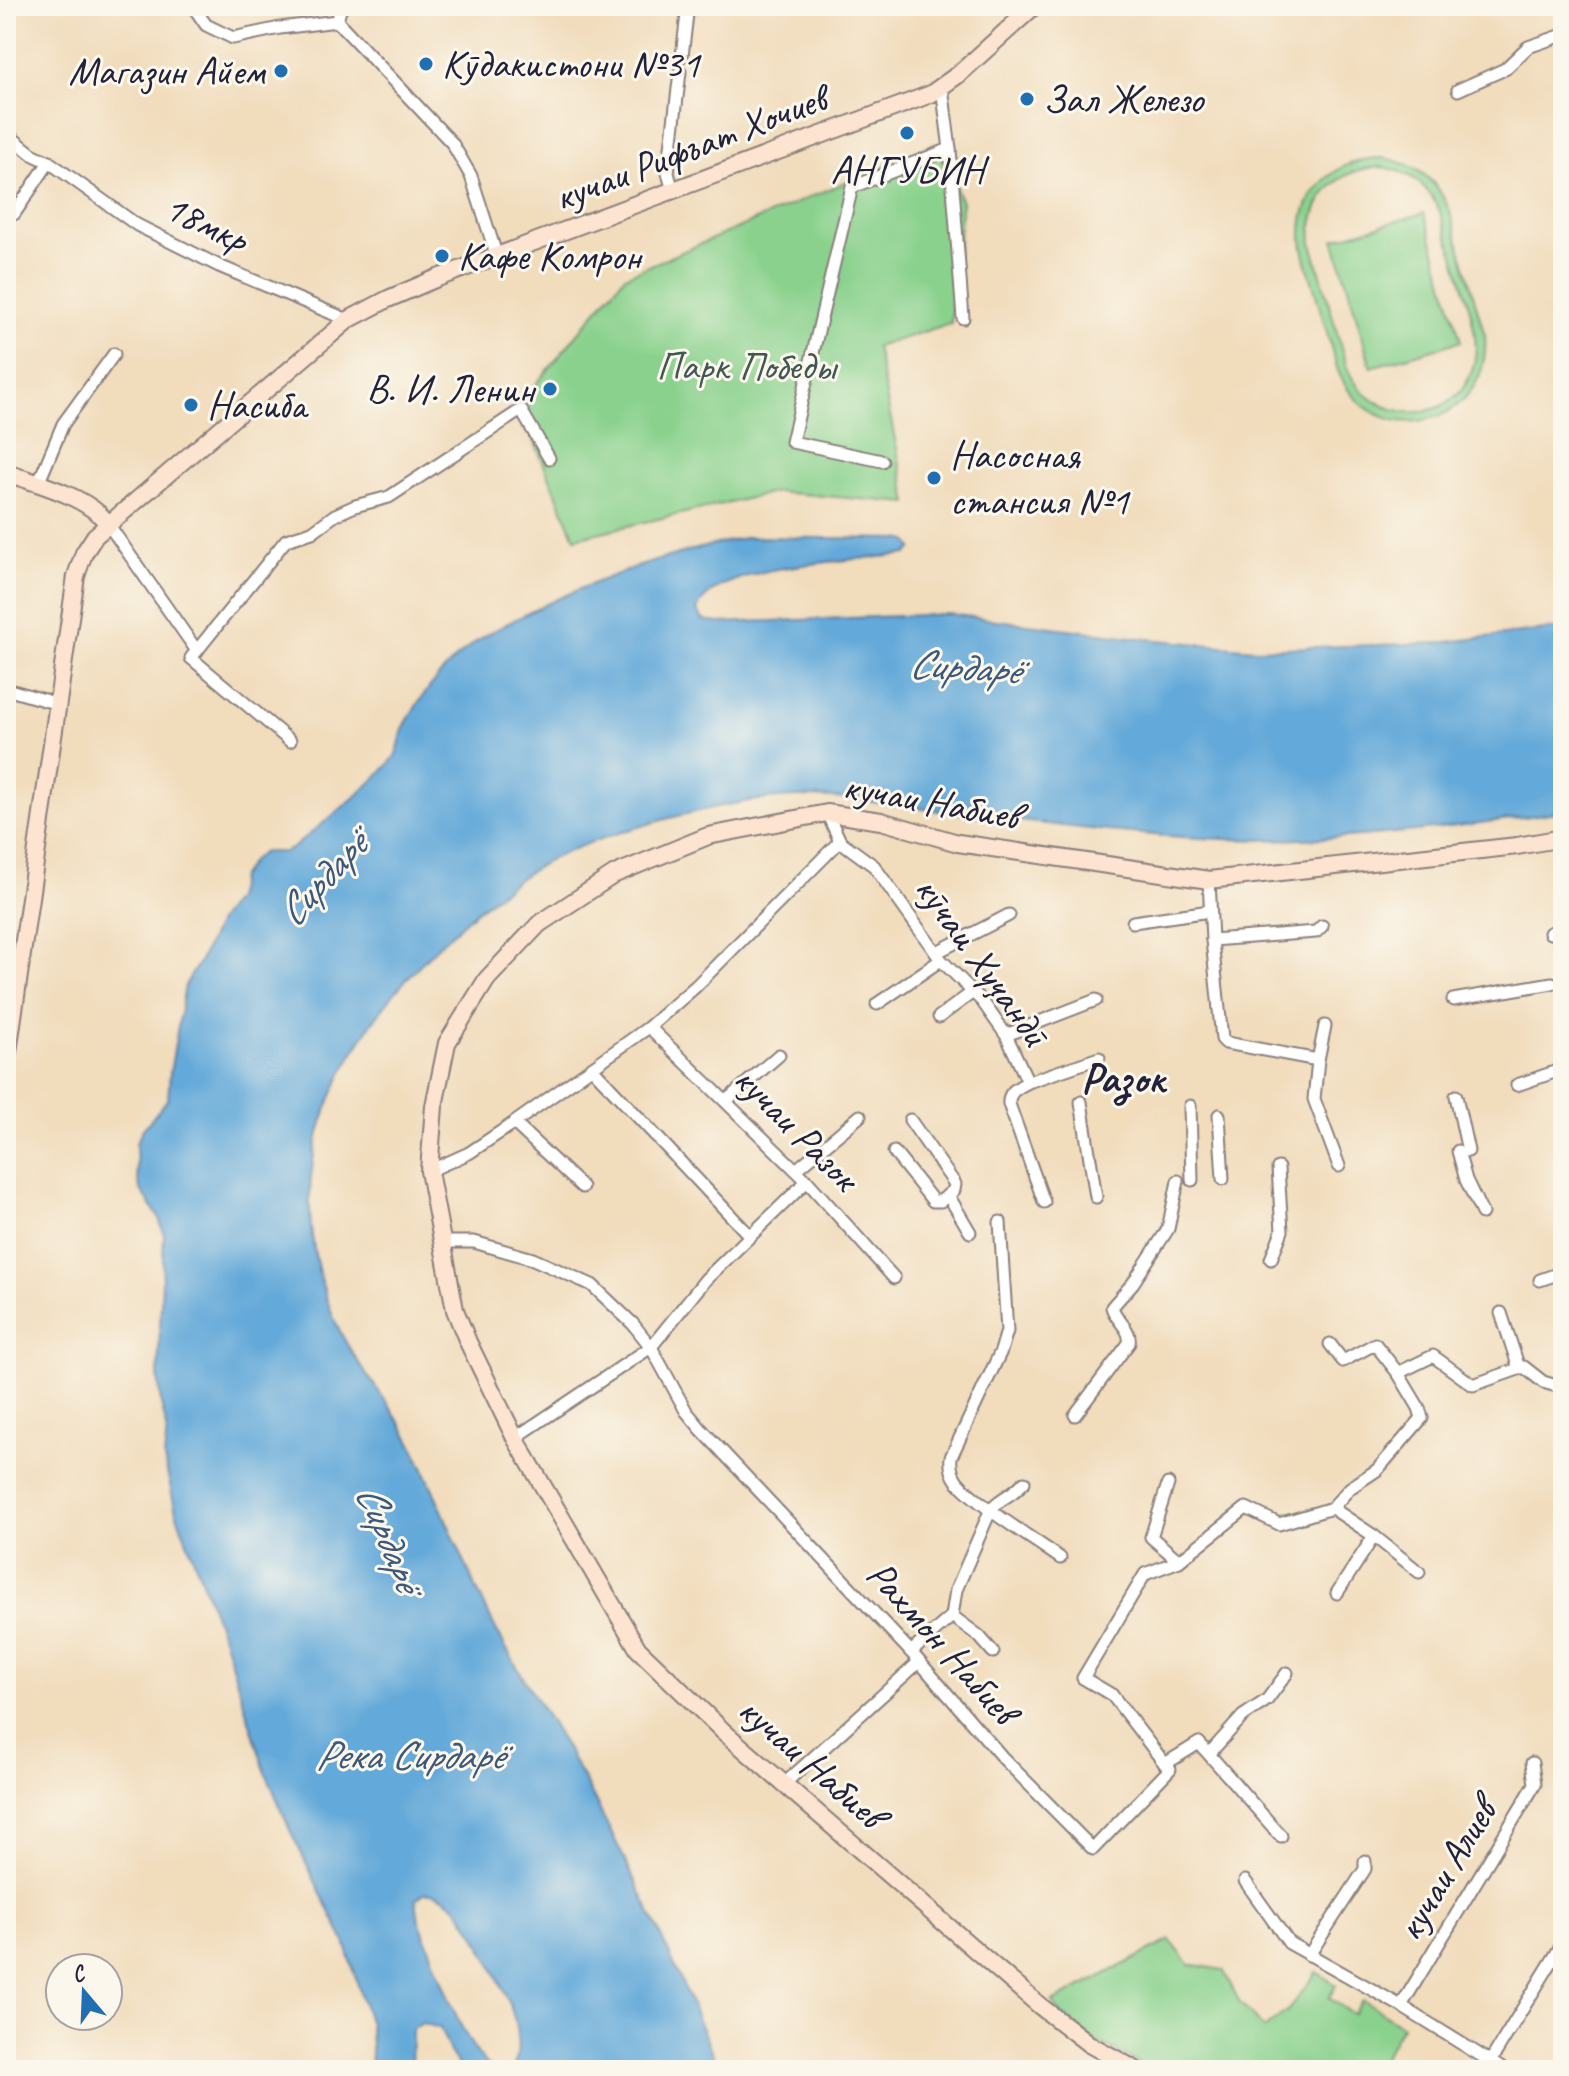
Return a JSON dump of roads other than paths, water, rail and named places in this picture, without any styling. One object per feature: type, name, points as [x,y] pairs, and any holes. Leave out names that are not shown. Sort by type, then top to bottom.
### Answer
[{"type":"main road","name":"кучаи Рифъат Хочиев","points":[[6,1066],[76,576],[84,553],[95,536],[348,320],[388,299],[931,94],[1034,6]]},
{"type":"main road","points":[[6,473],[38,484],[100,513],[108,524]]},
{"type":"main road","name":"кучаи Набиев","points":[[1136,2070],[1089,2044],[1040,2006],[724,1732],[638,1649],[515,1438],[455,1310],[429,1171],[434,1106],[447,1043],[487,979],[539,924],[615,874],[708,836],[827,813],[881,821],[958,843],[1209,880],[1517,846],[1563,838]]},
{"type":"street","points":[[193,6],[206,25],[233,38],[337,21]]},
{"type":"street","points":[[337,21],[344,6]]},
{"type":"street","points":[[682,56],[688,6]]},
{"type":"street","points":[[337,21],[452,143],[471,176],[497,257]]},
{"type":"street","points":[[1458,90],[1505,69],[1528,47],[1563,35]]},
{"type":"street","points":[[673,191],[668,173],[680,72]]},
{"type":"street","points":[[942,87],[963,318]]},
{"type":"street","name":"18мкр","points":[[6,133],[137,225],[185,251],[348,320]]},
{"type":"street","points":[[882,461],[792,442],[852,187],[950,149]]},
{"type":"street","points":[[14,214],[49,162]]},
{"type":"street","points":[[38,484],[63,424],[114,354]]},
{"type":"street","points":[[290,741],[191,658],[286,540],[312,532],[335,515],[355,506],[389,497],[521,410],[549,458]]},
{"type":"street","points":[[108,524],[197,651]]},
{"type":"street","points":[[6,689],[58,704]]},
{"type":"street","name":"кӯчаи Хуҷандӣ","points":[[827,813],[840,841],[874,866],[939,956],[973,992],[1006,1035],[1028,1082],[1013,1091],[1009,1104],[1044,1202]]},
{"type":"street","name":"кучаи Набиев","points":[[429,1171],[469,1153],[649,1027],[696,986],[840,841]]},
{"type":"street","points":[[1209,880],[1222,1039],[1226,1043],[1318,1060]]},
{"type":"street","points":[[1133,922],[1210,911]]},
{"type":"street","points":[[877,1004],[939,956],[1009,915]]},
{"type":"street","points":[[1212,940],[1316,932],[1322,926]]},
{"type":"street","points":[[1550,933],[1563,928]]},
{"type":"street","points":[[1453,1000],[1552,983]]},
{"type":"street","points":[[939,1017],[973,992]]},
{"type":"street","points":[[1006,1035],[1096,1000]]},
{"type":"street","points":[[1325,1026],[1314,1099],[1339,1166]]},
{"type":"street","name":"кучаи Разок","points":[[649,1027],[807,1181],[894,1278]]},
{"type":"street","points":[[726,1101],[779,1055]]},
{"type":"street","points":[[1028,1082],[1099,1058]]},
{"type":"street","points":[[592,1068],[750,1236]]},
{"type":"street","points":[[1517,1085],[1563,1069]]},
{"type":"street","points":[[1456,1096],[1466,1180],[1482,1213]]},
{"type":"street","points":[[1081,1102],[1096,1197]]},
{"type":"street","points":[[1190,1106],[1192,1180]]},
{"type":"street","points":[[1219,1115],[1223,1179]]},
{"type":"street","points":[[796,1170],[860,1116]]},
{"type":"street","points":[[894,1152],[933,1201],[941,1201],[954,1190],[955,1184],[910,1120]]},
{"type":"street","points":[[514,1123],[582,1187]]},
{"type":"street","points":[[1271,1259],[1282,1231],[1278,1168]]},
{"type":"street","points":[[515,1438],[651,1347],[706,1279],[807,1181]]},
{"type":"street","points":[[1075,1415],[1129,1343],[1129,1334],[1112,1307],[1133,1283],[1168,1229],[1178,1181]]},
{"type":"street","points":[[948,1195],[970,1232]]},
{"type":"street","points":[[1000,1222],[1007,1331],[1001,1351],[951,1457],[952,1472],[958,1482],[991,1509],[1060,1558]]},
{"type":"street","points":[[443,1242],[474,1242],[533,1259],[592,1285],[633,1324],[651,1347]]},
{"type":"street","points":[[1540,1280],[1563,1272]]},
{"type":"street","points":[[1501,1313],[1519,1368]]},
{"type":"street","points":[[1281,1836],[1199,1743],[1165,1764],[1112,1695],[1083,1678],[1145,1574],[1179,1561],[1246,1508],[1279,1524],[1332,1508],[1350,1488],[1377,1470],[1422,1418],[1398,1373],[1375,1344],[1343,1361],[1330,1344]]},
{"type":"street","name":"Рахмон Набиев","points":[[651,1347],[686,1411],[911,1652],[1002,1757],[1093,1849],[1170,1769],[1165,1764]]},
{"type":"street","points":[[1398,1373],[1433,1356],[1473,1385],[1524,1367],[1543,1382],[1560,1387]]},
{"type":"street","points":[[911,1652],[952,1616],[956,1590],[991,1509],[998,1501],[1013,1495],[1024,1482]]},
{"type":"street","points":[[1168,1484],[1151,1537],[1179,1561]]},
{"type":"street","points":[[1332,1508],[1419,1572]]},
{"type":"street","points":[[1337,1593],[1374,1536]]},
{"type":"street","points":[[952,1616],[979,1636],[993,1652]]},
{"type":"street","points":[[784,1784],[919,1662]]},
{"type":"street","points":[[1209,1754],[1243,1716],[1267,1700],[1287,1673]]},
{"type":"street","name":"кучаи Алиев","points":[[1401,2006],[1535,1784],[1532,1763]]},
{"type":"street","points":[[1309,1955],[1365,1869],[1365,1861]]},
{"type":"street","points":[[1245,1881],[1289,1943],[1401,2006],[1488,2066],[1504,2070]]},
{"type":"street","points":[[1488,2066],[1563,1943]]},
{"type":"water","name":"Река Сирдарё","points":[[749,537],[900,539],[908,541],[913,548],[907,554],[792,567],[730,582],[709,594],[697,610],[703,620],[718,623],[949,614],[1254,649],[1437,643],[1563,628],[1563,811],[1381,834],[1244,840],[1099,830],[832,798],[798,797],[748,802],[666,819],[562,854],[511,884],[484,905],[410,976],[372,1023],[351,1058],[333,1092],[321,1127],[313,1161],[310,1197],[312,1234],[319,1271],[339,1329],[404,1429],[499,1635],[608,1827],[674,1965],[719,2070],[511,2070],[517,2053],[517,2034],[512,2011],[498,1978],[459,1911],[446,1898],[424,1893],[416,1900],[419,1921],[441,1980],[473,2047],[485,2062],[497,2070],[462,2070],[440,2028],[422,2023],[412,2030],[411,2070],[372,2070],[370,2025],[345,1942],[290,1830],[264,1768],[225,1643],[176,1512],[164,1459],[167,1428],[158,1374],[164,1234],[159,1218],[140,1188],[136,1143],[143,1129],[168,1099],[185,985],[219,920],[235,899],[240,878],[252,860],[264,852],[285,852],[293,848],[383,770],[396,755],[403,729],[417,705],[454,660],[495,630],[583,588],[664,558]]},
{"type":"place","name":"Кӯдакистони №31","points":[[426,64]]},
{"type":"place","name":"Магазин Айем","points":[[281,71]]},
{"type":"place","name":"Зал Железо","points":[[1027,99]]},
{"type":"place","name":"АНГУБИН","points":[[907,133]]},
{"type":"place","name":"Кафе Комрон","points":[[442,256]]},
{"type":"place","name":"В. И. Ленин","points":[[550,389]]},
{"type":"place","name":"Насиба","points":[[191,405]]},
{"type":"place","name":"Насосная стансия №1","points":[[934,478]]},
{"type":"district","name":"Разок","points":[[1123,1078]]},
{"type":"park label","name":"Парк Победы","points":[[746,366]]},
{"type":"water label","name":"Сирдарё","points":[[964,667]]},
{"type":"water label","name":"Сирдарё","points":[[322,879]]},
{"type":"water label","name":"Сирдарё","points":[[389,1537]]}]
